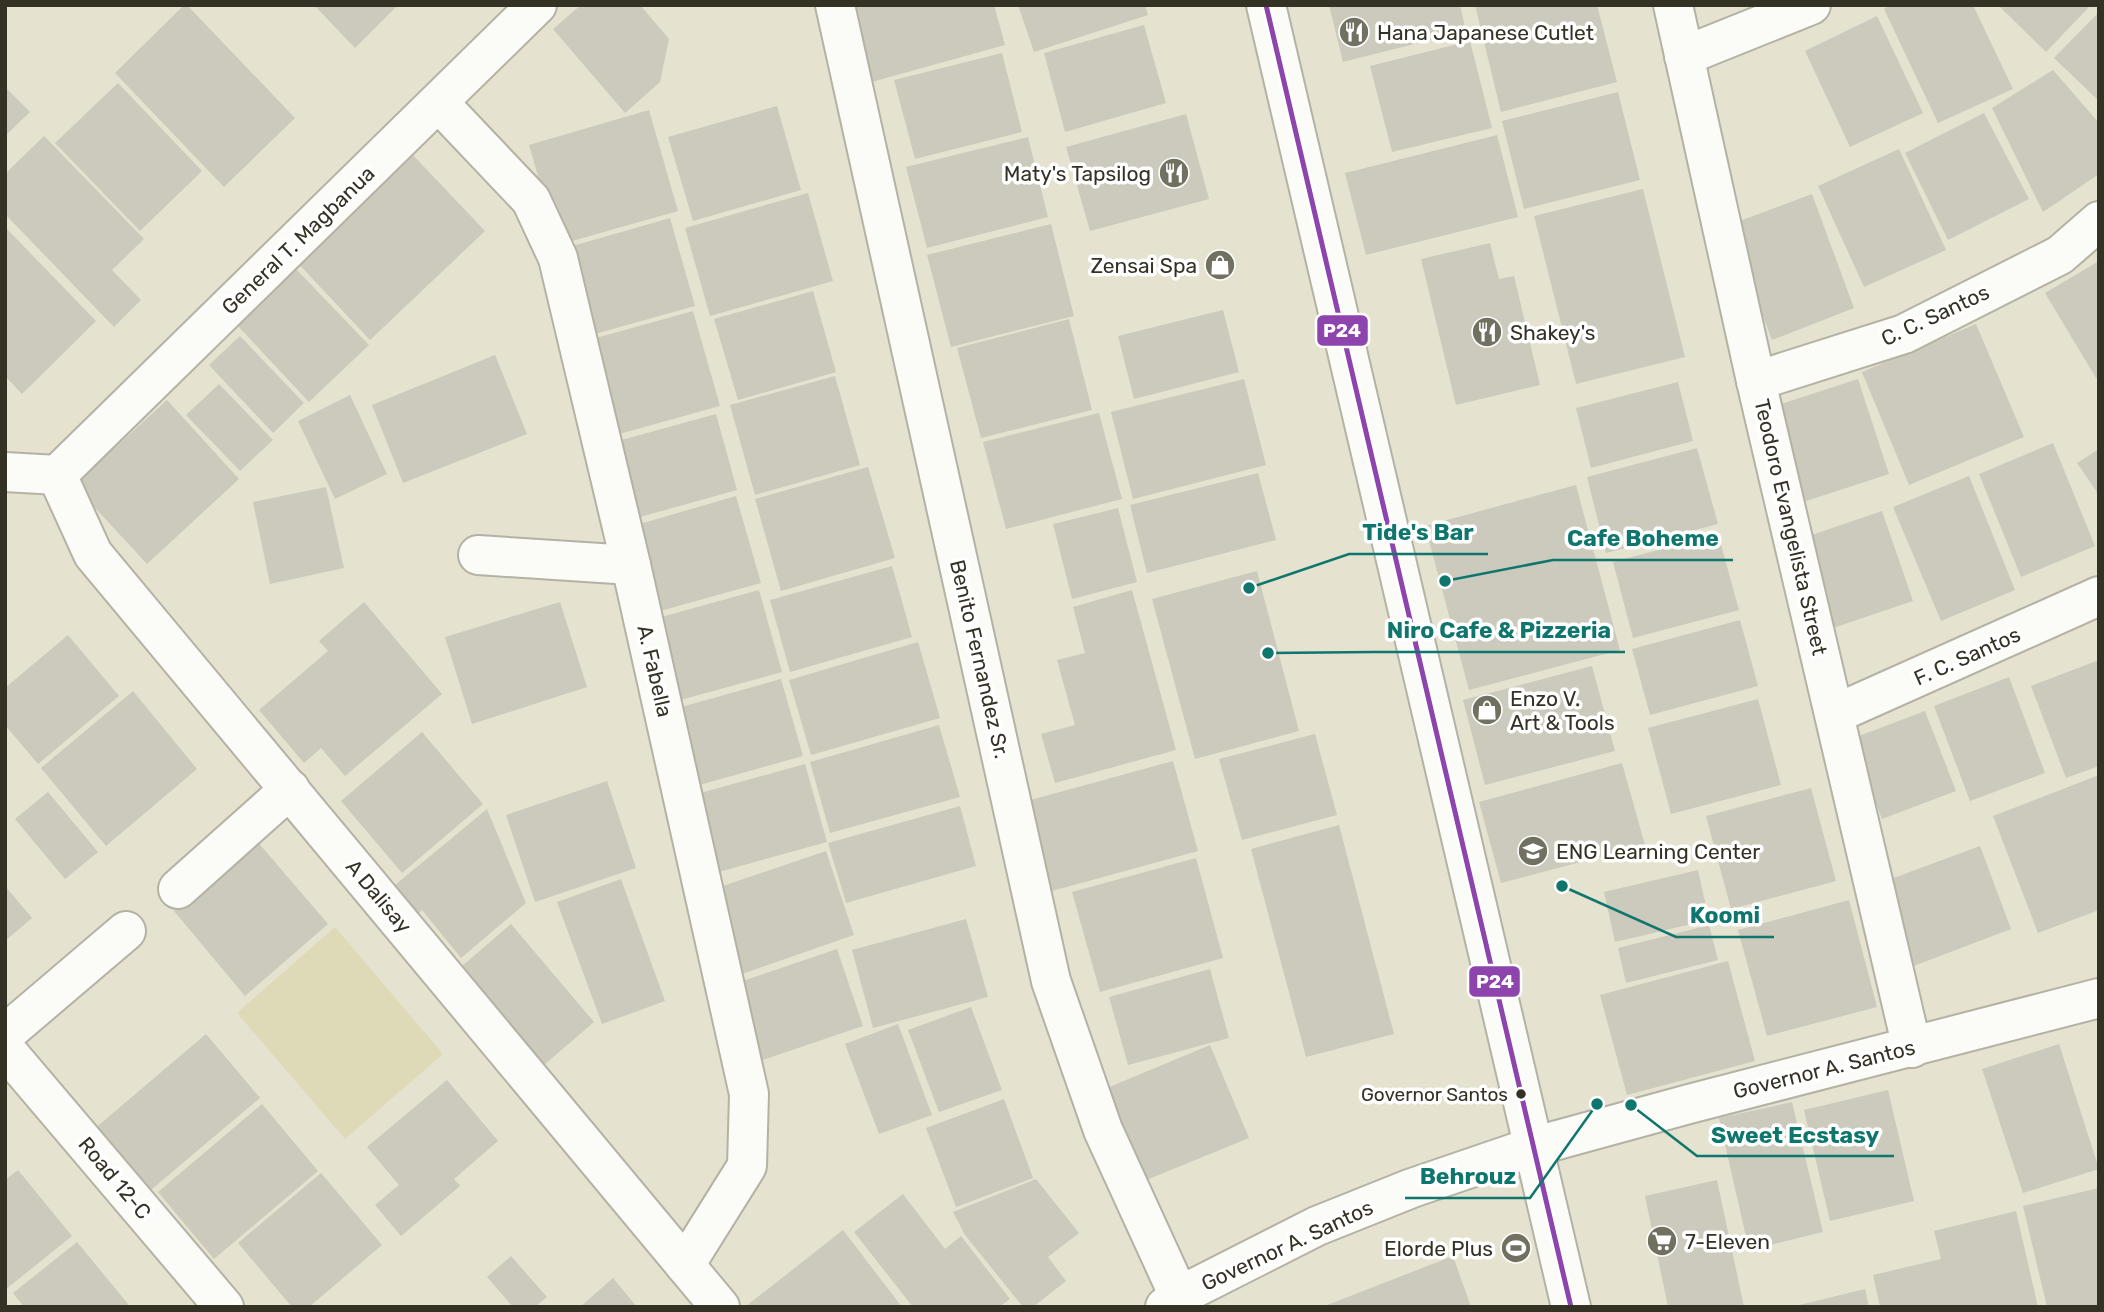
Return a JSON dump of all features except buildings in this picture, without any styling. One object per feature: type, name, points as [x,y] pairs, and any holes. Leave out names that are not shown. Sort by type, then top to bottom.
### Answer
[{"type":"street","name":"General T. Magbanua","points":[[57,475],[537,5]]},
{"type":"street","name":"Benito Fernandez Sr.","points":[[835,5],[1051,981],[1103,1130],[1172,1302]]},
{"type":"street","points":[[1266,5],[1570,1307]]},
{"type":"street","name":"Teodoro Evangelista Street","points":[[1673,5],[1756,381],[1912,1048]]},
{"type":"street","points":[[1685,56],[1811,5]]},
{"type":"street","name":"A. Fabella","points":[[439,103],[531,200],[558,258],[631,565],[750,1094],[747,1166],[685,1265]]},
{"type":"street","name":"C. C. Santos","points":[[1756,381],[1904,334],[2060,255],[2099,220]]},
{"type":"street","points":[[5,472],[57,475]]},
{"type":"street","name":"A Dalisay","points":[[57,475],[93,554],[720,1307]]},
{"type":"street","points":[[478,555],[631,565]]},
{"type":"street","name":"F. C. Santos","points":[[1835,714],[2099,596]]},
{"type":"street","points":[[178,889],[290,789]]},
{"type":"street","points":[[5,1034],[126,930]]},
{"type":"street","name":"Governor A. Santos","points":[[1172,1302],[1317,1226],[1412,1188],[1532,1147],[2099,999]]},
{"type":"street","name":"Road 12-C","points":[[5,1049],[224,1307]]},
{"type":"shaded area","points":[[335,927],[443,1054],[345,1139],[237,1013]]},
{"type":"transit line","name":"P24","points":[[1266,5],[1571,1307]]},
{"type":"place","name":"Hana Japanese Cutlet","points":[[1354,32]]},
{"type":"place","name":"Maty's Tapsilog","points":[[1174,173]]},
{"type":"place","name":"Zensai Spa","points":[[1220,265]]},
{"type":"place","name":"Shakey's","points":[[1487,332]]},
{"type":"place","name":"Cafe Boheme","points":[[1445,581]]},
{"type":"place","name":"Tide's Bar","points":[[1249,588]]},
{"type":"place","name":"Niro Cafe & Pizzeria","points":[[1268,653]]},
{"type":"place","name":"Enzo V. Art & Tools","points":[[1487,710]]},
{"type":"place","name":"ENG Learning Center","points":[[1533,851]]},
{"type":"place","name":"Koomi","points":[[1562,886]]},
{"type":"place","name":"Governor Santos","points":[[1521,1094]]},
{"type":"place","name":"Behrouz","points":[[1597,1104]]},
{"type":"place","name":"Sweet Ecstasy","points":[[1631,1105]]},
{"type":"place","name":"7-Eleven","points":[[1662,1241]]},
{"type":"place","name":"Elorde Plus","points":[[1516,1248]]}]
